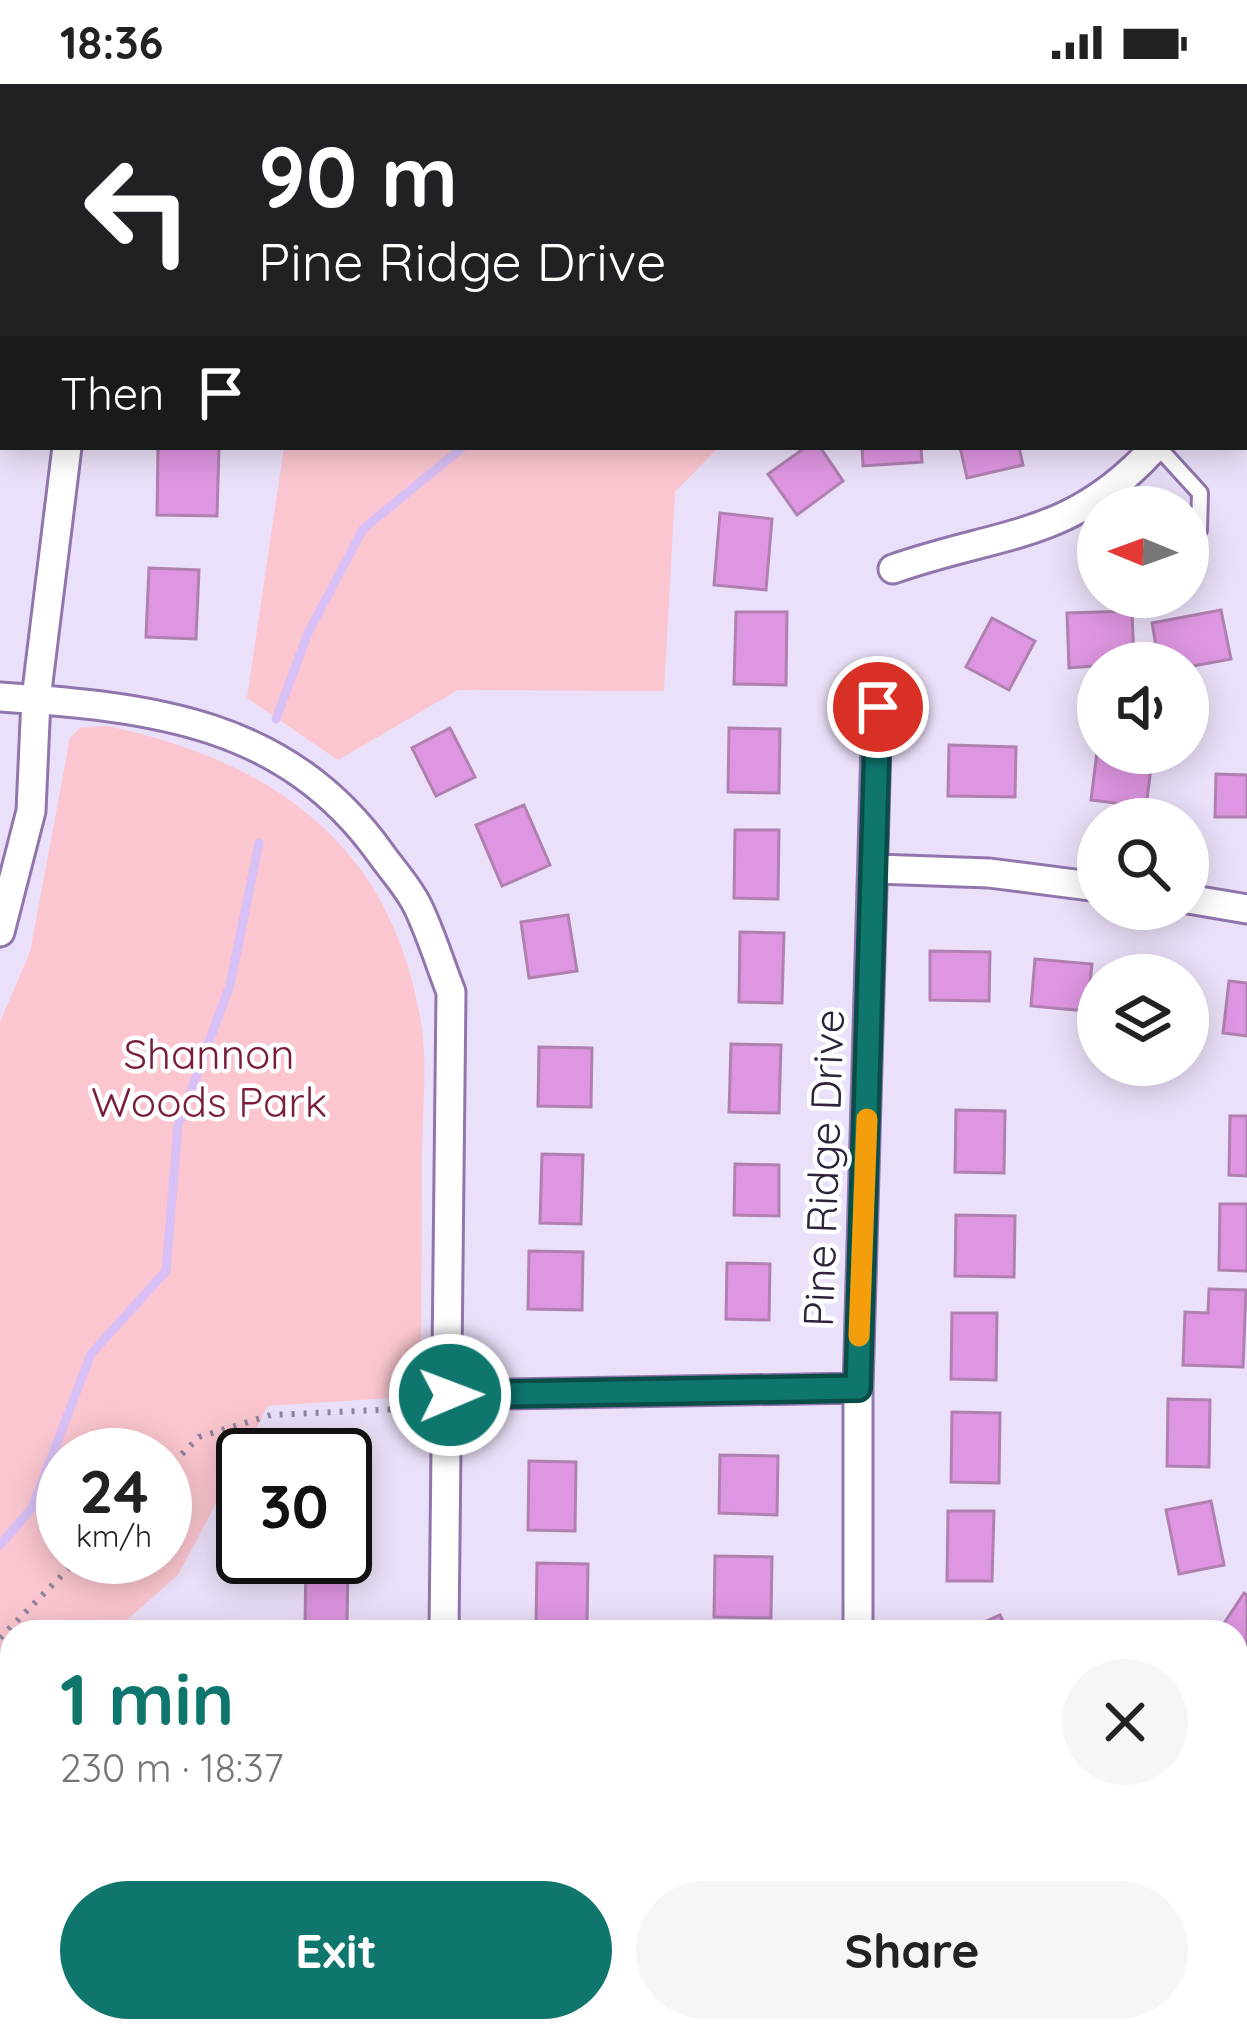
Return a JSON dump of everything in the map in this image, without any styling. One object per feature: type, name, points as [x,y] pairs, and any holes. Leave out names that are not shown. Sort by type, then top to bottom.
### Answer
[{"type":"street","points":[[0,932],[31,811],[36,699],[67,450]]},
{"type":"street","points":[[1117,486],[1153,450]]},
{"type":"street","points":[[893,569],[1052,526],[1077,514]]},
{"type":"street","points":[[0,697],[149,710],[229,732],[295,768],[355,818],[417,904],[451,992],[437,1401],[444,1620]]},
{"type":"street","name":"Pine Ridge Drive","points":[[858,1620],[858,1388],[878,707]]},
{"type":"street","points":[[876,869],[989,873],[1077,883]]},
{"type":"street","points":[[1209,903],[1247,909]]},
{"type":"street","points":[[437,1401],[858,1388]]},
{"type":"lane","points":[[1159,450],[1193,486]]},
{"type":"path","points":[[192,1444],[199,1437],[271,1415],[437,1401]]},
{"type":"path","points":[[18,1620],[53,1584]]},
{"type":"green space","points":[[284,450],[716,450],[675,492],[664,691],[458,690],[338,760],[247,698]]},
{"type":"green space","name":"Shannon Woods Park","points":[[108,726],[223,763],[273,789],[316,821],[353,860],[383,906],[406,960],[421,1022],[421,1396],[268,1406],[256,1428],[216,1428],[216,1504],[192,1549],[192,1428],[36,1428],[36,1584],[168,1584],[127,1620],[0,1620],[0,1022],[30,952],[70,738],[80,728]]},
{"type":"building","points":[[158,450],[219,450],[217,516],[157,515]]},
{"type":"building","points":[[802,450],[822,450],[843,481],[797,515],[768,474]]},
{"type":"building","points":[[862,450],[921,450],[922,462],[863,466]]},
{"type":"building","points":[[961,450],[1020,450],[1023,465],[967,478]]},
{"type":"building","points":[[720,513],[772,519],[766,590],[714,585]]},
{"type":"building","points":[[149,568],[199,570],[196,639],[146,637]]},
{"type":"building","points":[[1221,610],[1231,659],[1209,663],[1209,642],[1155,642],[1152,623],[1209,618],[1209,612]]},
{"type":"building","points":[[736,612],[787,612],[786,685],[734,684]]},
{"type":"building","points":[[1067,613],[1077,613],[1077,618],[1132,618],[1133,642],[1077,642],[1077,667],[1069,668]]},
{"type":"building","points":[[992,618],[1035,641],[1009,690],[966,667]]},
{"type":"building","points":[[450,728],[475,777],[436,796],[412,748]]},
{"type":"building","points":[[729,728],[780,729],[779,793],[728,792]]},
{"type":"building","points":[[949,745],[1016,747],[1015,797],[948,796]]},
{"type":"building","points":[[1094,774],[1150,774],[1147,798],[1091,798]]},
{"type":"building","points":[[1216,774],[1247,775],[1247,817],[1215,817]]},
{"type":"building","points":[[524,805],[550,865],[502,886],[476,825]]},
{"type":"building","points":[[735,830],[779,830],[778,899],[734,898]]},
{"type":"building","points":[[568,915],[577,971],[529,978],[521,922]]},
{"type":"building","points":[[740,932],[784,933],[782,1003],[739,1002]]},
{"type":"building","points":[[930,951],[990,952],[989,1001],[930,1000]]},
{"type":"building","points":[[1035,959],[1077,963],[1077,1010],[1031,1006]]},
{"type":"building","points":[[1229,981],[1247,983],[1247,1036],[1223,1033]]},
{"type":"building","points":[[731,1044],[781,1045],[779,1113],[729,1112]]},
{"type":"building","points":[[539,1047],[592,1048],[591,1107],[538,1106]]},
{"type":"building","points":[[956,1110],[1005,1111],[1004,1173],[955,1172]]},
{"type":"building","points":[[1230,1116],[1247,1116],[1247,1176],[1229,1175]]},
{"type":"building","points":[[542,1154],[583,1155],[581,1224],[540,1223]]},
{"type":"building","points":[[735,1164],[779,1165],[779,1216],[734,1215]]},
{"type":"building","points":[[1220,1204],[1247,1204],[1247,1271],[1219,1270]]},
{"type":"building","points":[[956,1215],[1015,1216],[1014,1277],[955,1276]]},
{"type":"building","points":[[529,1251],[583,1252],[582,1310],[528,1309]]},
{"type":"building","points":[[727,1263],[770,1264],[769,1320],[726,1319]]},
{"type":"building","points":[[1209,1289],[1246,1290],[1243,1367],[1183,1365],[1185,1312],[1208,1313]]},
{"type":"building","points":[[952,1313],[997,1313],[996,1380],[951,1379]]},
{"type":"building","points":[[1168,1399],[1210,1400],[1209,1467],[1167,1466]]},
{"type":"building","points":[[952,1412],[1000,1413],[999,1483],[951,1482]]},
{"type":"building","points":[[720,1455],[778,1456],[777,1515],[719,1513]]},
{"type":"building","points":[[529,1461],[576,1462],[575,1531],[528,1530]]},
{"type":"building","points":[[1211,1501],[1224,1565],[1179,1574],[1166,1510]]},
{"type":"building","points":[[948,1511],[994,1511],[992,1581],[947,1581]]},
{"type":"building","points":[[715,1556],[772,1557],[771,1618],[714,1617]]},
{"type":"building","points":[[537,1563],[588,1564],[587,1620],[536,1620]]},
{"type":"building","points":[[306,1584],[348,1584],[347,1620],[305,1620]]},
{"type":"building","points":[[1244,1593],[1247,1595],[1247,1620],[1226,1620]]},
{"type":"waterway","points":[[276,719],[308,633],[363,529],[459,450]]},
{"type":"waterway","points":[[0,1545],[32,1508],[91,1354],[166,1271],[178,1126],[230,985],[259,843]]},
{"type":"slow traffic","points":[[859,1336],[867,1119]]},
{"type":"route","points":[[450,1395],[858,1388],[878,707]]}]
